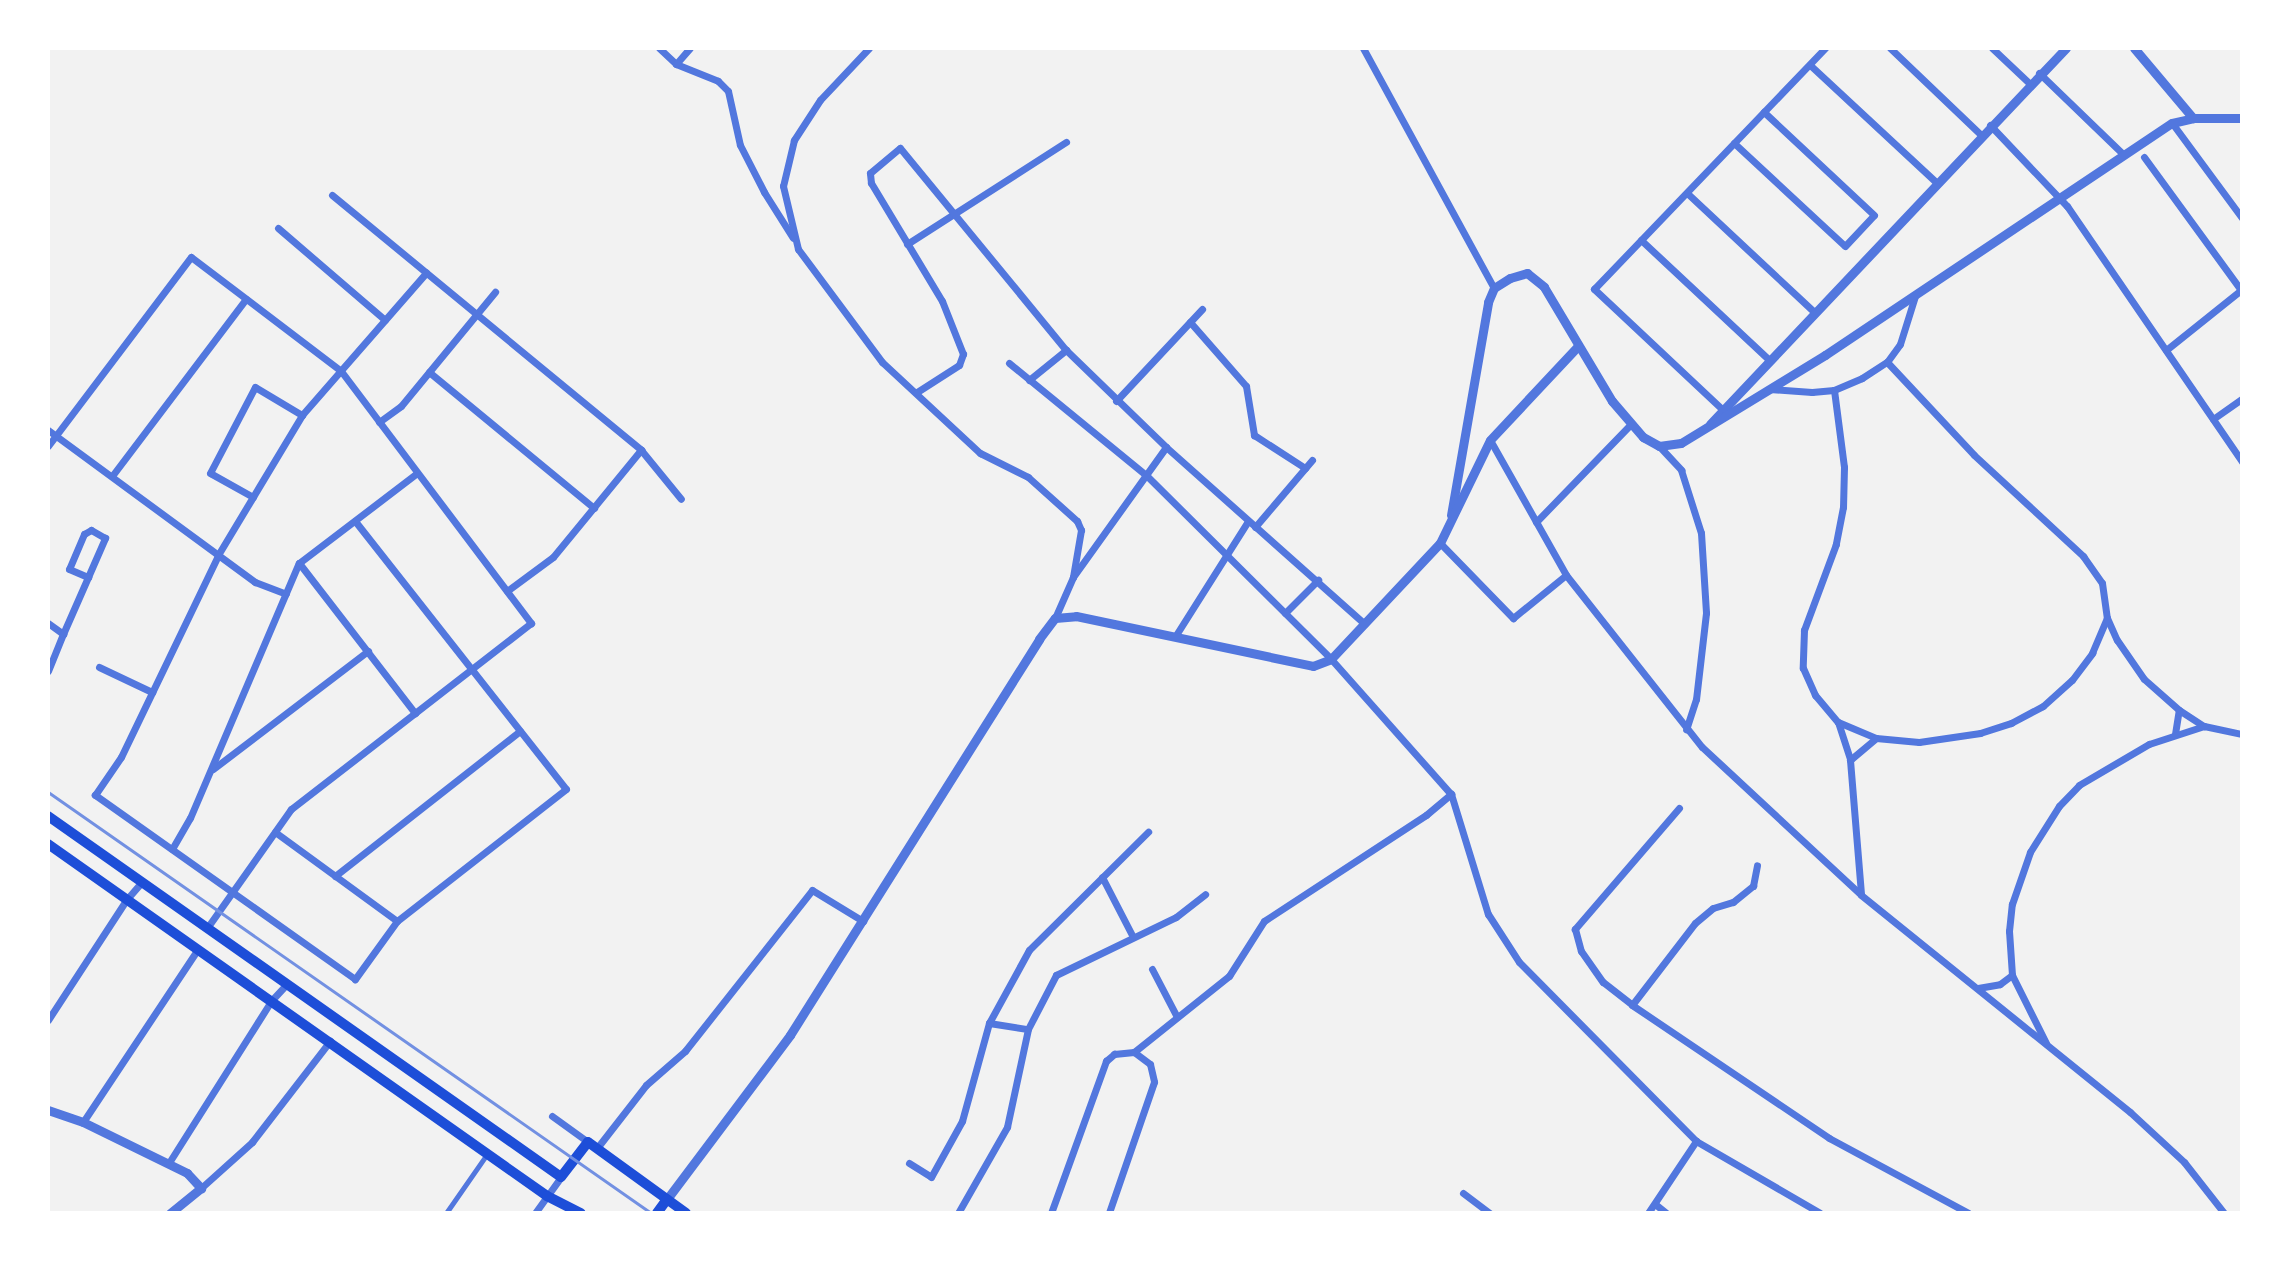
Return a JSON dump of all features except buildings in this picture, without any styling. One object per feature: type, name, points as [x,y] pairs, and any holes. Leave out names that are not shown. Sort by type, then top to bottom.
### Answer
[{"type":"main road","points":[[48,816],[561,1177],[592,1145],[686,1213]]},
{"type":"main road","points":[[52,846],[547,1196],[581,1213]]},
{"type":"main road","points":[[657,1213],[667,1199]]},
{"type":"street","points":[[659,48],[676,64],[718,81],[728,91],[740,145],[764,192],[796,243],[882,362],[980,453],[1028,477],[1077,521],[1081,530],[1073,577]]},
{"type":"street","points":[[676,64],[690,48]]},
{"type":"street","points":[[796,243],[783,186],[794,140],[820,100],[869,48]]},
{"type":"street","points":[[1363,48],[1494,288]]},
{"type":"street","points":[[1723,410],[1594,289],[1825,48]]},
{"type":"street","points":[[1890,48],[1981,135]]},
{"type":"street","points":[[1992,48],[2029,83]]},
{"type":"street","points":[[1703,433],[1768,359],[2029,83],[2066,48]]},
{"type":"street","points":[[2134,48],[2193,118]]},
{"type":"street","points":[[1810,65],[1936,182]]},
{"type":"street","points":[[2039,73],[2123,154]]},
{"type":"street","points":[[1734,143],[1845,246],[1874,215],[1764,112]]},
{"type":"street","points":[[1659,446],[1681,443],[1703,433],[1915,296],[2059,196],[2172,123],[2193,118],[2242,118]]},
{"type":"street","points":[[2172,123],[2242,218]]},
{"type":"street","points":[[1990,125],[2059,196],[2242,462]]},
{"type":"street","points":[[907,244],[1066,142]]},
{"type":"street","points":[[917,392],[959,365],[963,354],[942,301],[871,183],[870,173],[900,148],[1066,350],[1166,447],[1365,624]]},
{"type":"street","points":[[2144,157],[2241,290],[2166,350]]},
{"type":"street","points":[[1687,193],[1814,312]]},
{"type":"street","points":[[332,195],[641,450],[681,499]]},
{"type":"street","points":[[278,228],[385,320]]},
{"type":"street","points":[[1641,240],[1768,359]]},
{"type":"street","points":[[48,446],[191,257],[340,371],[531,623],[291,809],[207,928]]},
{"type":"street","points":[[355,521],[566,789],[397,921],[355,979],[95,795],[121,757],[218,555],[302,415],[426,273]]},
{"type":"street","points":[[1449,526],[1488,302],[1494,288],[1510,278],[1527,273],[1544,287],[1630,425],[1659,446],[1681,470],[1701,533],[1706,613],[1696,699],[1686,729]]},
{"type":"street","points":[[379,422],[401,406],[495,292]]},
{"type":"street","points":[[1769,389],[1834,390],[1887,362],[1900,344],[1915,296]]},
{"type":"street","points":[[112,476],[246,299]]},
{"type":"street","points":[[1116,401],[1202,309]]},
{"type":"street","points":[[1190,322],[1246,386],[1254,435],[1305,468]]},
{"type":"street","points":[[1055,618],[1076,616],[1313,666],[1331,659],[1440,543],[1490,440],[1578,346]]},
{"type":"street","points":[[1029,380],[1066,350]]},
{"type":"street","points":[[1887,362],[1974,455],[2083,556],[2102,583],[2107,618],[2144,679],[2179,710],[2204,726],[2242,734]]},
{"type":"street","points":[[1009,363],[1147,476],[1331,659],[1451,794],[1488,914],[1519,962],[1696,1141],[1820,1213]]},
{"type":"street","points":[[429,372],[594,508]]},
{"type":"street","points":[[253,497],[210,473],[255,387],[302,415]]},
{"type":"street","points":[[1834,390],[1844,467],[1843,507],[1836,544],[1804,630],[1803,668],[1815,695],[1838,722],[1850,760],[1861,895]]},
{"type":"street","points":[[2213,419],[2242,399]]},
{"type":"street","points":[[1536,522],[1630,425]]},
{"type":"street","points":[[48,430],[255,582],[286,594]]},
{"type":"street","points":[[1490,440],[1566,575],[1686,729],[1861,895],[2130,1112],[2184,1162],[2224,1213]]},
{"type":"street","points":[[667,1199],[790,1035],[1055,618],[1073,577],[1166,447]]},
{"type":"street","points":[[507,591],[553,557],[641,450]]},
{"type":"street","points":[[1255,527],[1312,460]]},
{"type":"street","points":[[172,849],[210,771],[299,563],[417,473]]},
{"type":"street","points":[[1176,635],[1248,521]]},
{"type":"street","points":[[48,671],[105,538],[91,530],[84,534],[69,569],[88,577]]},
{"type":"street","points":[[1440,543],[1513,618],[1566,575]]},
{"type":"street","points":[[299,563],[415,713]]},
{"type":"street","points":[[1285,613],[1318,580]]},
{"type":"street","points":[[1838,722],[1876,738],[1934,741],[2011,723],[2043,706],[2072,680],[2092,653],[2107,618]]},
{"type":"street","points":[[48,623],[63,634]]},
{"type":"street","points":[[210,771],[368,651]]},
{"type":"street","points":[[99,667],[152,692]]},
{"type":"street","points":[[2175,734],[2179,710]]},
{"type":"street","points":[[2049,1049],[2012,975],[2009,931],[2019,877],[2043,828],[2079,785],[2149,744],[2204,726]]},
{"type":"street","points":[[335,876],[520,731]]},
{"type":"street","points":[[1850,760],[1876,738]]},
{"type":"street","points":[[1051,1213],[1106,1061],[1114,1054],[1134,1052],[1229,976],[1264,921],[1426,815],[1451,794]]},
{"type":"street","points":[[1679,808],[1575,929],[1581,951],[1603,982],[1632,1005],[1829,1138],[1968,1213]]},
{"type":"street","points":[[275,832],[397,921]]},
{"type":"street","points":[[909,1163],[931,1177],[962,1121],[989,1023],[1029,950],[1148,832]]},
{"type":"street","points":[[48,859],[52,846]]},
{"type":"street","points":[[1632,1005],[1695,923],[1713,908],[1733,902],[1753,886],[1757,865]]},
{"type":"street","points":[[1102,877],[1132,935]]},
{"type":"street","points":[[48,1020],[127,899],[142,882]]},
{"type":"street","points":[[552,1116],[592,1145],[646,1085],[685,1051],[812,890],[863,921]]},
{"type":"street","points":[[958,1213],[1007,1127],[1028,1029],[1056,975],[1132,935],[1176,917],[1205,894]]},
{"type":"street","points":[[83,1122],[198,949]]},
{"type":"street","points":[[1152,969],[1177,1017]]},
{"type":"street","points":[[1978,988],[2000,984],[2012,975]]},
{"type":"street","points":[[170,1161],[271,1001],[287,984]]},
{"type":"street","points":[[989,1023],[1028,1029]]},
{"type":"street","points":[[170,1213],[252,1142],[330,1041]]},
{"type":"street","points":[[1109,1213],[1154,1082],[1150,1064],[1134,1052]]},
{"type":"street","points":[[48,1110],[83,1122],[170,1161],[201,1188]]},
{"type":"street","points":[[1648,1213],[1696,1141]]},
{"type":"street","points":[[446,1213],[488,1154]]},
{"type":"street","points":[[535,1213],[561,1177]]},
{"type":"street","points":[[1463,1193],[1490,1213]]},
{"type":"street","points":[[1655,1204],[1666,1213]]},
{"type":"railway","points":[[48,792],[651,1213]]}]
